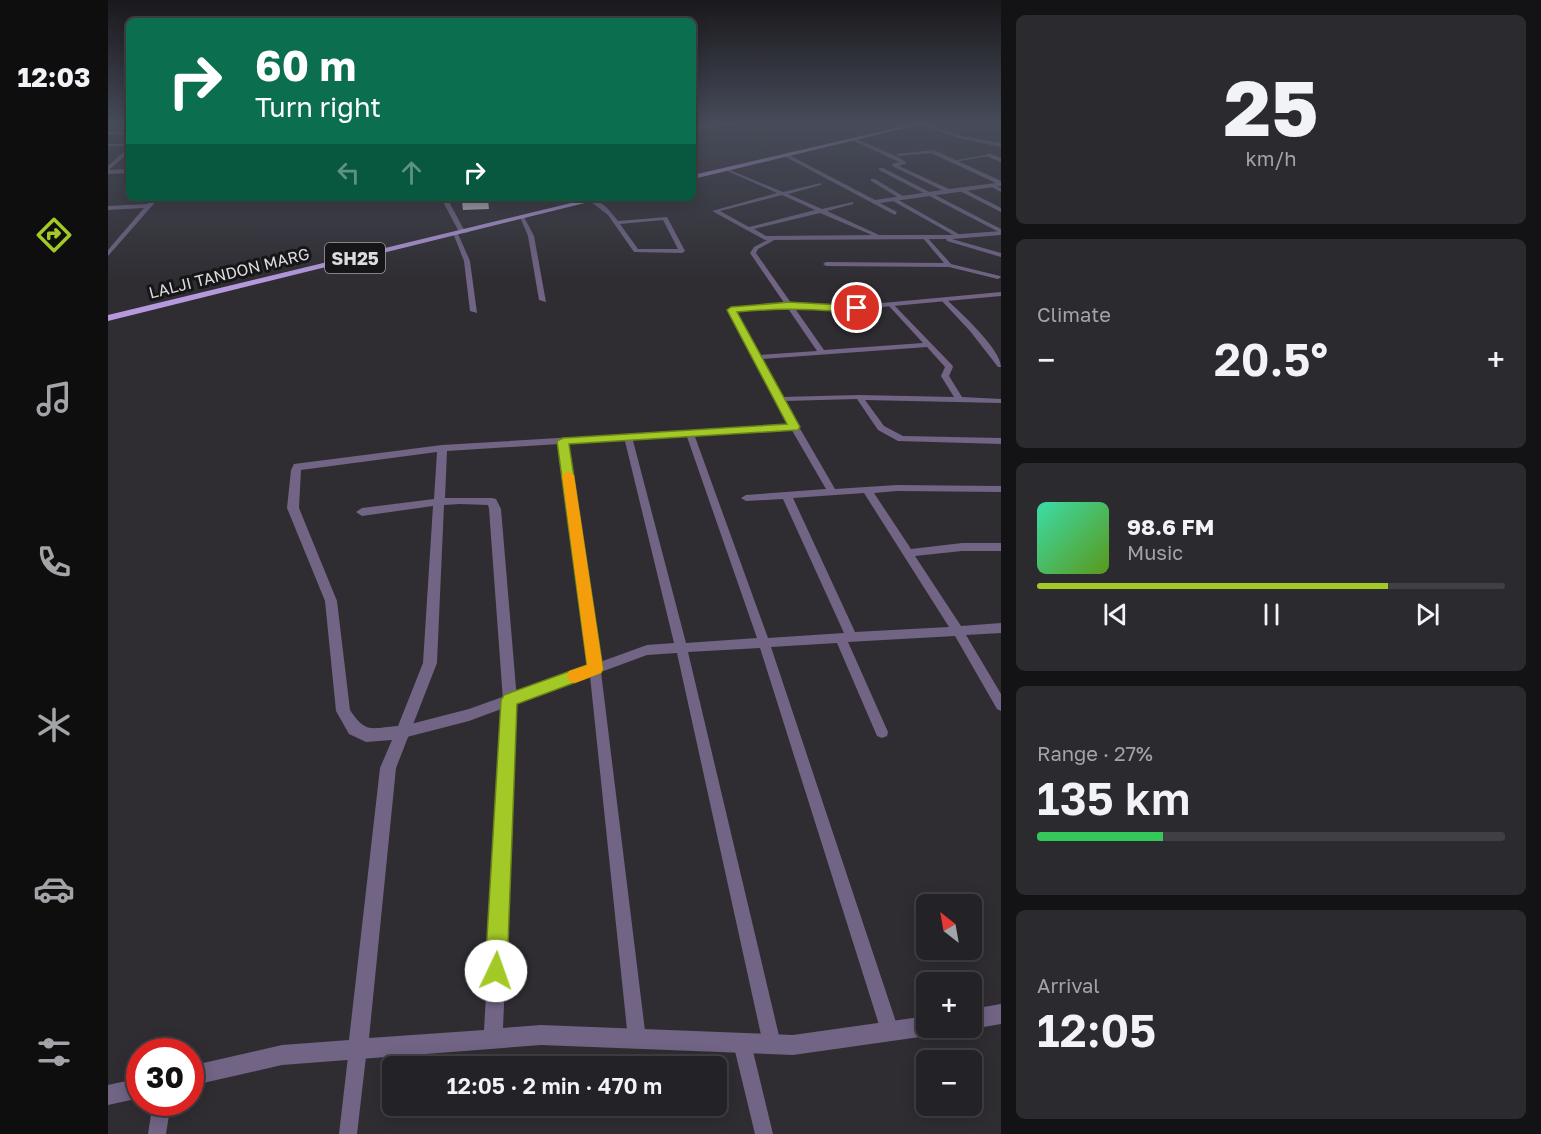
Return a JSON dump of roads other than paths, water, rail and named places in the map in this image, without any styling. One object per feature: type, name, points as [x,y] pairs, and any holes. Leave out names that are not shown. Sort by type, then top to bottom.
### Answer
[{"type":"main road","name":"LALJI TANDON MARG","points":[[460,232],[582,201]]},
{"type":"main road","name":"LALJI TANDON MARG","points":[[108,313],[522,218],[583,201]]},
{"type":"main road","name":"LALJI TANDON MARG","points":[[108,318],[214,290]]},
{"type":"street","points":[[744,177],[880,237]]},
{"type":"street","points":[[826,177],[895,213]]},
{"type":"street","points":[[919,177],[949,191]]},
{"type":"street","points":[[987,177],[1001,184]]},
{"type":"street","points":[[819,184],[715,211],[761,237],[939,237],[1001,232]]},
{"type":"street","points":[[873,202],[1001,184]]},
{"type":"street","points":[[108,254],[153,201]]},
{"type":"street","points":[[445,201],[460,232],[467,261],[474,311]]},
{"type":"street","points":[[748,229],[851,204]]},
{"type":"street","points":[[108,208],[149,206]]},
{"type":"street","points":[[522,218],[531,236],[543,300]]},
{"type":"street","points":[[939,237],[1001,255]]},
{"type":"street","points":[[731,310],[790,305],[839,309],[892,306],[1001,294]]},
{"type":"street","points":[[403,732],[366,735],[354,729],[343,711],[331,601],[292,508],[298,466],[442,448],[794,427]]},
{"type":"street","points":[[358,1048],[388,768],[430,663],[442,448]]},
{"type":"street","points":[[362,512],[439,503],[484,501],[492,502],[495,508],[510,700],[493,1039]]},
{"type":"street","points":[[982,1017],[1001,1014]]},
{"type":"street","points":[[204,1073],[282,1054],[541,1035],[793,1045],[916,1027]]},
{"type":"street","points":[[108,1095],[126,1091]]},
{"type":"lane","points":[[896,177],[1001,232]]},
{"type":"lane","points":[[873,180],[903,198]]},
{"type":"lane","points":[[992,185],[1001,190]]},
{"type":"lane","points":[[962,190],[1001,210]]},
{"type":"lane","points":[[893,199],[959,236]]},
{"type":"lane","points":[[598,201],[606,208],[616,223],[636,251],[682,250],[665,218],[616,223]]},
{"type":"lane","points":[[990,234],[1001,238]]},
{"type":"lane","points":[[925,237],[949,265]]},
{"type":"lane","points":[[775,238],[756,248],[753,253],[822,352]]},
{"type":"lane","points":[[826,264],[949,265],[998,277]]},
{"type":"lane","points":[[944,299],[973,329],[1001,365]]},
{"type":"lane","points":[[892,306],[949,367],[945,376],[960,400]]},
{"type":"lane","points":[[731,310],[794,427],[832,491]]},
{"type":"lane","points":[[756,357],[930,345]]},
{"type":"lane","points":[[779,399],[859,397],[1001,401]]},
{"type":"lane","points":[[859,397],[881,428],[901,439],[1001,441]]},
{"type":"lane","points":[[690,434],[764,642],[890,1031]]},
{"type":"lane","points":[[628,437],[681,647],[772,1044]]},
{"type":"lane","points":[[563,441],[595,669],[637,1039]]},
{"type":"lane","points":[[867,489],[957,629],[1001,705]]},
{"type":"lane","points":[[746,498],[867,489],[1001,489]]},
{"type":"lane","points":[[787,496],[846,636],[882,732]]},
{"type":"lane","points":[[908,553],[962,547],[1001,547]]},
{"type":"lane","points":[[403,732],[469,715],[647,650],[1001,628]]},
{"type":"lane","points":[[742,1043],[764,1134]]},
{"type":"lane","points":[[348,1134],[358,1048]]},
{"type":"lane","points":[[157,1134],[160,1116]]}]
